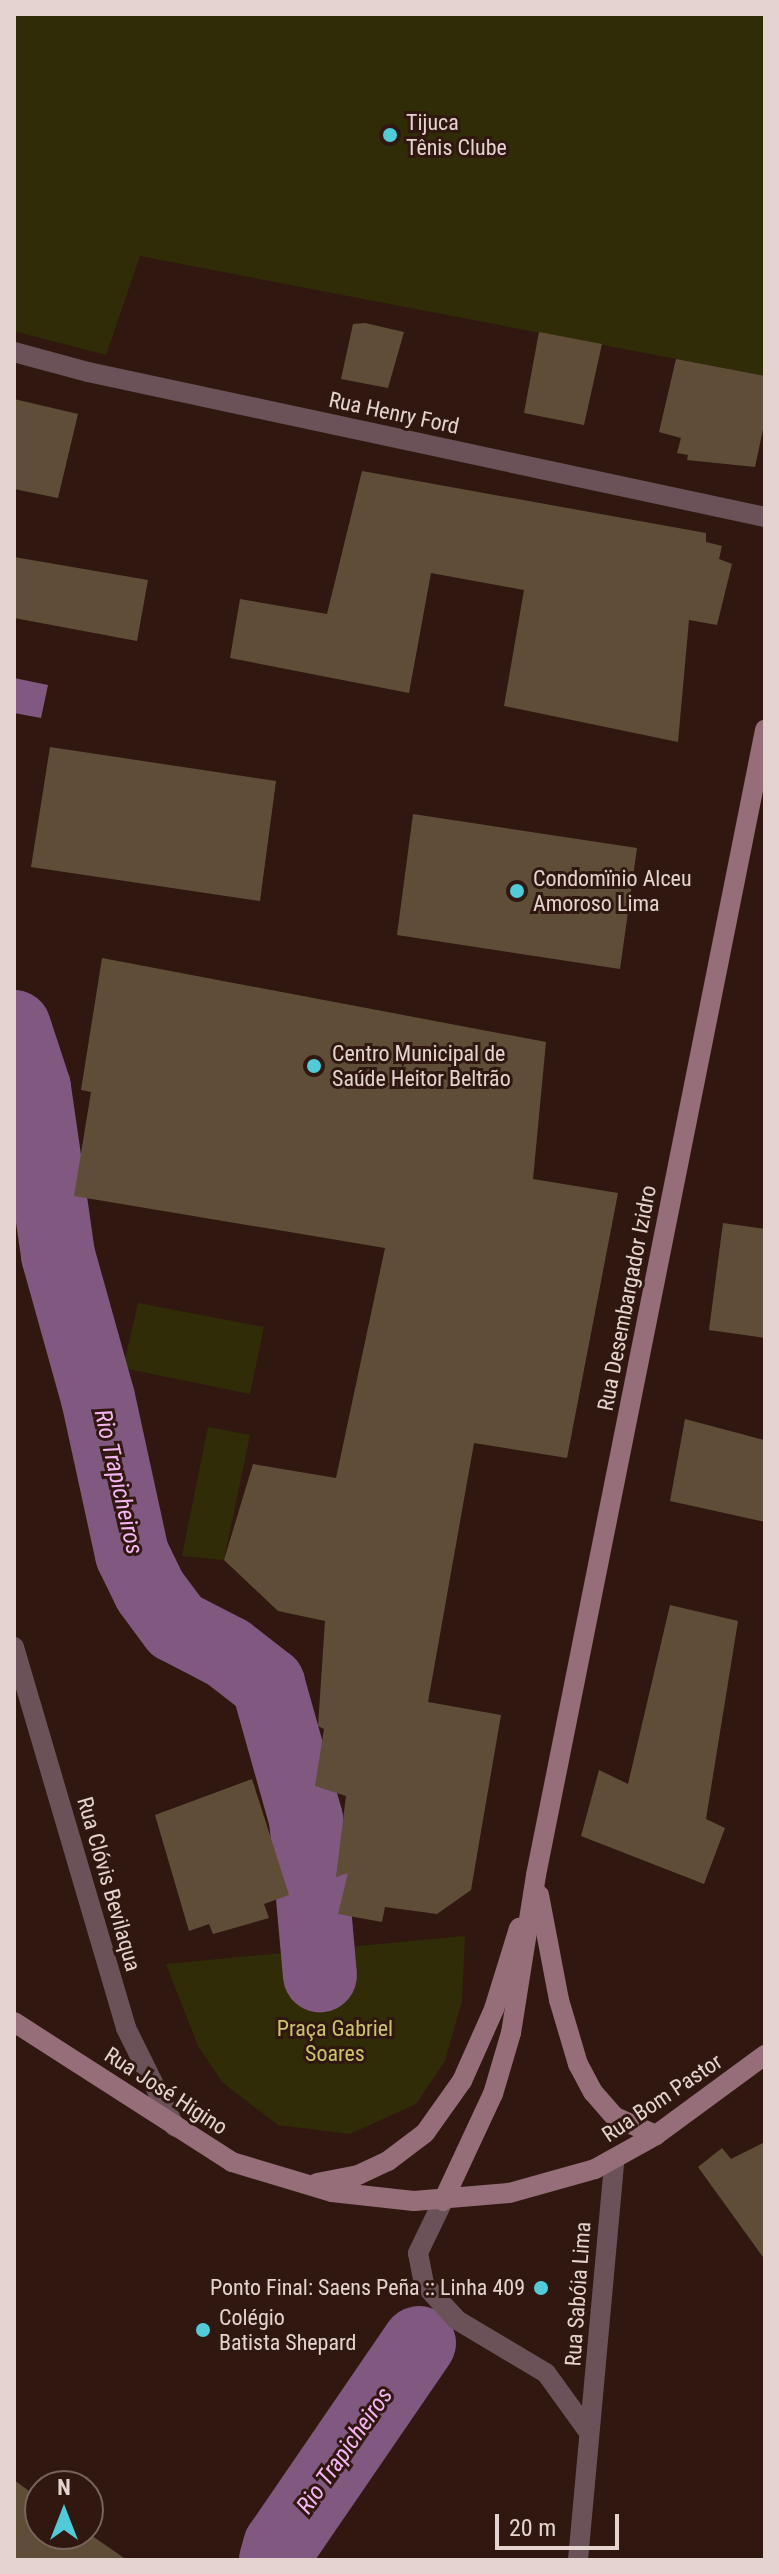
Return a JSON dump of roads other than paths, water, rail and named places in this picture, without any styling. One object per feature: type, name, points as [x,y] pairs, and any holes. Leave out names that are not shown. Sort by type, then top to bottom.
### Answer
[{"type":"street","name":"Rua Henry Ford","points":[[14,352],[88,372],[765,517]]},
{"type":"street","name":"Rua Desembargador Izidro","points":[[443,2201],[493,2094],[511,2033],[536,1875],[765,730]]},
{"type":"street","name":"Rua Clóvis Bevilaqua","points":[[14,1647],[126,2028],[175,2127]]},
{"type":"street","name":"Rua Desembargador Izidro","points":[[299,2184],[358,2175],[388,2161],[425,2133],[462,2081],[494,2009],[536,1875]]},
{"type":"street","points":[[536,1875],[559,2000],[578,2064],[593,2092],[615,2117],[656,2135]]},
{"type":"street","name":"Rua José Higino","points":[[14,2022],[232,2162],[299,2184]]},
{"type":"street","name":"Rua Bom Pastor","points":[[299,2184],[362,2197],[443,2201],[509,2193],[614,2161],[656,2135],[765,2055]]},
{"type":"street","name":"Rua Sabóia Lima","points":[[578,2560],[614,2161]]},
{"type":"street","name":"Rua Sabóia Lima","points":[[443,2201],[418,2253],[424,2284],[457,2320],[546,2373],[588,2431]]},
{"type":"waterway","name":"Rio Trapicheiros","points":[[14,1027],[34,1088],[58,1255],[98,1398],[132,1554],[150,1591],[176,1626],[228,1653],[268,1684],[306,1819],[320,1975]]},
{"type":"waterway","name":"Rio Trapicheiros","points":[[276,2560],[280,2546],[419,2343]]},
{"type":"place","name":"Tijuca Tênis Clube","points":[[390,135]]},
{"type":"place","name":"Condomïnio Alceu Amoroso Lima","points":[[517,891]]},
{"type":"place","name":"Centro Municipal de Saúde Heitor Beltrão","points":[[314,1066]]},
{"type":"place","name":"Ponto Final: Saens Peña :: Linha 409","points":[[541,2288]]},
{"type":"place","name":"Colégio Batista Shepard","points":[[203,2330]]},
{"type":"park label","name":"Praça Gabriel Soares","points":[[335,2040]]}]
